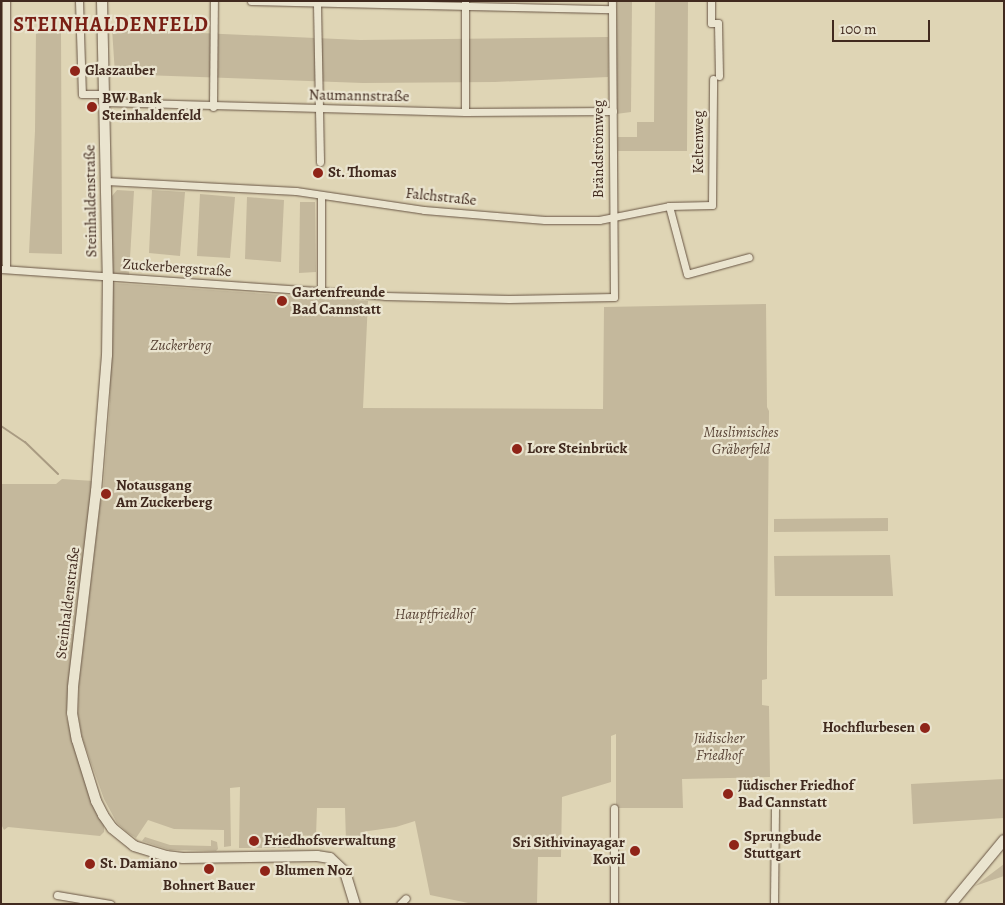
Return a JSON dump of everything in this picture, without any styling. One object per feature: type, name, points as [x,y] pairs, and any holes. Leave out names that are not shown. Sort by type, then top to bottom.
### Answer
[{"type":"street","points":[[4,269],[4,58],[6,1]]},
{"type":"street","points":[[79,1],[82,94],[104,98]]},
{"type":"street","name":"Steinhaldenstraße","points":[[102,1],[108,277],[106,355],[96,491],[72,700],[77,740],[96,801],[112,828],[126,840],[144,850],[166,856],[317,856],[330,858],[345,872],[355,904]]},
{"type":"street","points":[[213,107],[214,1]]},
{"type":"street","points":[[251,1],[317,4],[612,5]]},
{"type":"street","name":"Keltenweg","points":[[711,1],[711,23],[718,24],[712,205]]},
{"type":"street","points":[[317,4],[320,162]]},
{"type":"street","points":[[465,4],[465,112]]},
{"type":"street","name":"Brändströmweg","points":[[612,5],[614,297]]},
{"type":"street","name":"Naumannstraße","points":[[104,98],[213,107],[465,112],[613,111]]},
{"type":"street","name":"Falchstraße","points":[[106,182],[296,191],[424,210],[536,220],[599,220],[669,206],[712,205]]},
{"type":"street","points":[[321,196],[321,291]]},
{"type":"street","points":[[669,206],[687,274],[748,257]]},
{"type":"street","name":"Zuckerbergstraße","points":[[4,269],[385,296],[509,299],[614,297]]},
{"type":"street","points":[[774,904],[775,806]]},
{"type":"street","points":[[614,808],[614,904]]},
{"type":"street","points":[[951,904],[1004,840]]},
{"type":"street","points":[[57,895],[110,904]]},
{"type":"green space","points":[[617,1],[632,1],[631,112],[616,114]]},
{"type":"green space","points":[[655,1],[688,1],[687,151],[618,151],[618,137],[637,137],[637,122],[654,122]]},
{"type":"green space","points":[[36,29],[61,31],[62,254],[29,253],[35,131]]},
{"type":"green space","points":[[112,29],[360,40],[608,37],[608,77],[495,82],[363,83],[115,74]]},
{"type":"green space","points":[[117,190],[134,191],[129,275],[112,273],[112,196]]},
{"type":"green space","points":[[152,190],[185,192],[180,256],[149,253]]},
{"type":"green space","points":[[200,194],[235,197],[230,258],[197,256]]},
{"type":"green space","points":[[247,197],[284,200],[281,262],[245,259]]},
{"type":"green space","points":[[300,202],[315,202],[316,272],[299,273]]},
{"type":"green space","name":"Hauptfriedhof","points":[[113,283],[368,301],[363,408],[603,409],[604,307],[766,304],[767,407],[769,411],[767,679],[762,680],[762,705],[769,706],[770,777],[682,779],[683,808],[616,808],[616,734],[611,736],[611,782],[562,797],[561,857],[538,857],[537,904],[473,904],[430,895],[415,821],[396,827],[362,832],[363,842],[346,842],[345,808],[317,808],[316,836],[290,835],[290,848],[239,848],[240,787],[230,788],[231,846],[224,847],[224,830],[174,829],[148,820],[136,838],[127,832],[117,823],[104,799],[82,737],[78,714],[79,684],[103,492],[110,403],[111,294]]},
{"type":"green space","points":[[62,479],[94,481],[66,716],[90,794],[104,823],[104,832],[100,836],[8,827],[4,830],[1,824],[1,484],[56,484]]},
{"type":"green space","points":[[888,518],[888,531],[774,532],[774,519]]},
{"type":"green space","points":[[890,555],[893,596],[775,596],[774,556]]},
{"type":"green space","points":[[1004,779],[1004,818],[913,824],[911,784]]},
{"type":"green space","points":[[145,837],[170,845],[211,846],[211,840],[217,842],[218,849],[216,851],[170,850],[142,841]]},
{"type":"green space","points":[[1004,864],[1004,876],[975,886]]},
{"type":"waterway","points":[[1,426],[25,442],[58,474]]},
{"type":"place","name":"Glaszauber","points":[[75,71]]},
{"type":"place","name":"BW Bank Steinhaldenfeld","points":[[92,107]]},
{"type":"place","name":"St. Thomas","points":[[318,173]]},
{"type":"place","name":"Gartenfreunde Bad Cannstatt","points":[[282,301]]},
{"type":"place","name":"Lore Steinbrück","points":[[517,449]]},
{"type":"place","name":"Notausgang Am Zuckerberg","points":[[106,494]]},
{"type":"place","name":"Hochflurbesen","points":[[925,728]]},
{"type":"place","name":"Jüdischer Friedhof Bad Cannstatt","points":[[728,794]]},
{"type":"place","name":"Friedhofsverwaltung","points":[[254,841]]},
{"type":"place","name":"Sprungbude Stuttgart","points":[[734,845]]},
{"type":"place","name":"Sri Sithivinayagar Kovil","points":[[635,851]]},
{"type":"place","name":"St. Damiano","points":[[90,864]]},
{"type":"place","name":"Bohnert Bauer","points":[[209,869]]},
{"type":"place","name":"Blumen Noz","points":[[265,871]]},
{"type":"district","name":"STEINHALDENFELD","points":[[111,24]]},
{"type":"park label","name":"Zuckerberg","points":[[181,346]]},
{"type":"park label","name":"Muslimisches Gräberfeld","points":[[741,440]]},
{"type":"park label","name":"Jüdischer Friedhof","points":[[719,746]]}]
